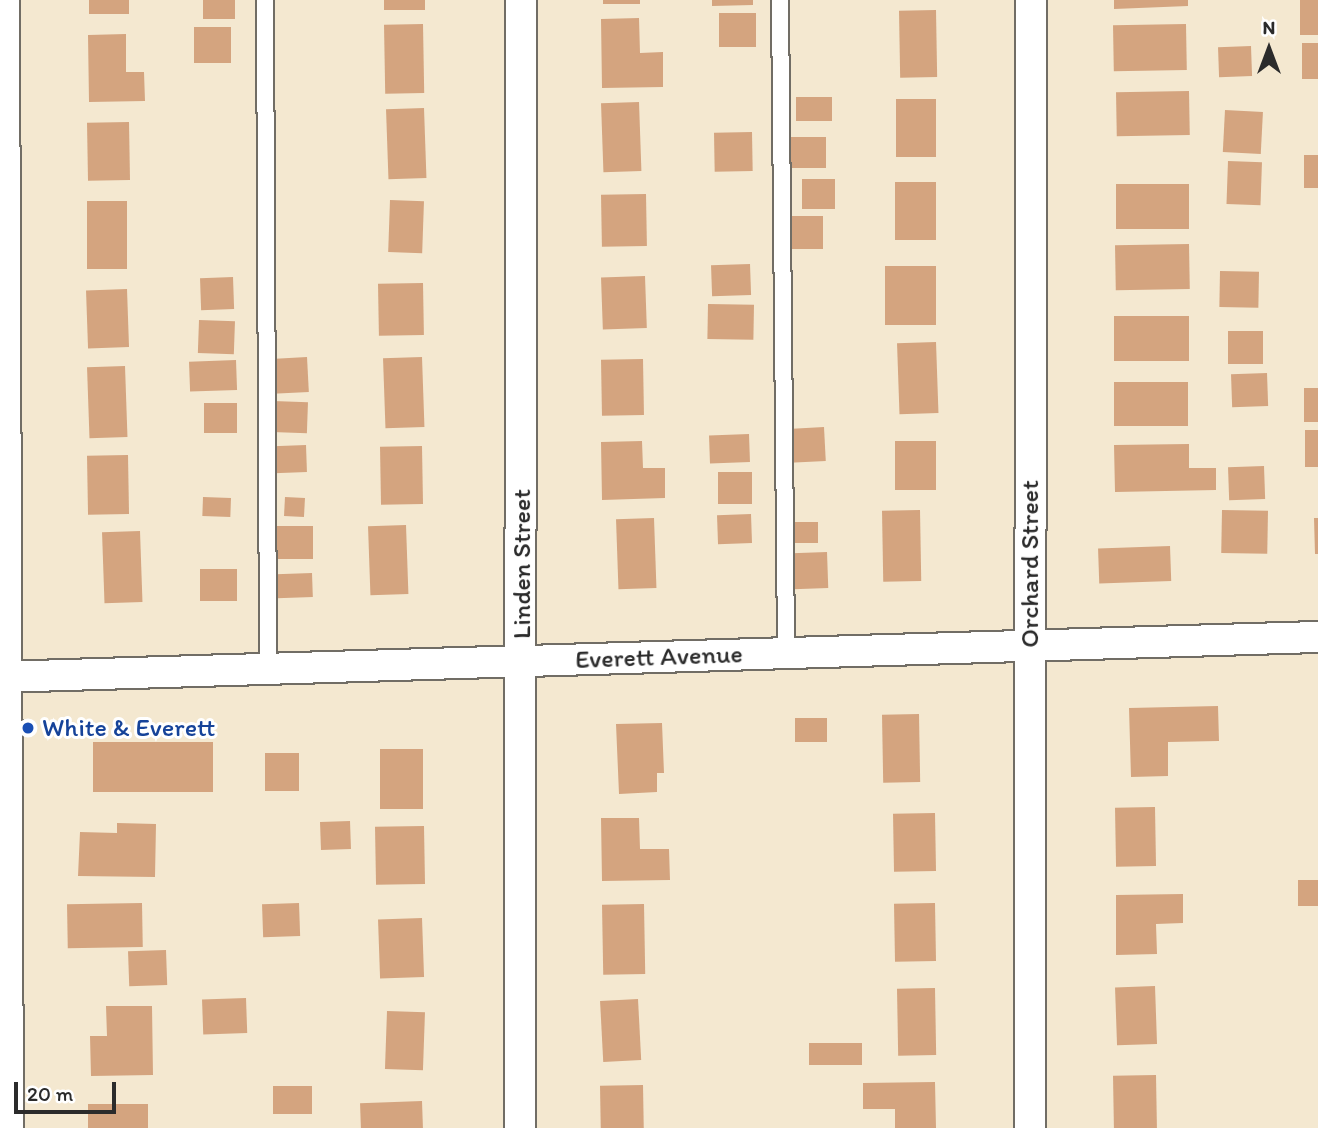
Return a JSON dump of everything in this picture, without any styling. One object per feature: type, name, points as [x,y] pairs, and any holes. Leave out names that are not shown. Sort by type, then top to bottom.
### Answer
[{"type":"street","points":[[4,0],[4,677],[8,1128]]},
{"type":"street","name":"Linden Street","points":[[520,1128],[521,0]]},
{"type":"street","name":"Orchard Street","points":[[1030,1128],[1031,0]]},
{"type":"street","name":"Everett Avenue","points":[[4,677],[1318,637]]},
{"type":"lane","points":[[265,0],[268,669]]},
{"type":"lane","points":[[780,0],[786,653]]},
{"type":"building","points":[[89,0],[129,0],[129,14],[89,14]]},
{"type":"building","points":[[203,0],[235,0],[235,19],[203,19]]},
{"type":"building","points":[[384,0],[425,0],[425,10],[384,10]]},
{"type":"building","points":[[603,0],[640,0],[640,4],[603,4]]},
{"type":"building","points":[[712,0],[753,0],[753,5],[712,6]]},
{"type":"building","points":[[1114,0],[1188,0],[1188,6],[1114,9]]},
{"type":"building","points":[[1300,0],[1318,0],[1318,35],[1300,35]]},
{"type":"building","points":[[936,10],[937,77],[900,78],[899,11]]},
{"type":"building","points":[[719,13],[756,13],[756,47],[719,47]]},
{"type":"building","points":[[639,18],[640,53],[663,52],[663,87],[602,88],[601,19]]},
{"type":"building","points":[[423,24],[424,93],[385,94],[384,25]]},
{"type":"building","points":[[1186,24],[1187,70],[1114,71],[1113,25]]},
{"type":"building","points":[[194,27],[231,27],[231,63],[194,63]]},
{"type":"building","points":[[126,34],[126,72],[144,72],[145,101],[89,102],[88,35]]},
{"type":"building","points":[[1302,43],[1318,43],[1318,79],[1302,79]]},
{"type":"building","points":[[1251,46],[1252,76],[1219,77],[1218,47]]},
{"type":"building","points":[[1189,91],[1190,135],[1117,136],[1116,92]]},
{"type":"building","points":[[796,97],[832,97],[832,121],[796,121]]},
{"type":"building","points":[[896,99],[936,99],[936,157],[896,157]]},
{"type":"building","points":[[639,102],[641,171],[603,172],[601,103]]},
{"type":"building","points":[[424,108],[426,178],[388,179],[386,109]]},
{"type":"building","points":[[1225,110],[1263,112],[1261,154],[1223,152]]},
{"type":"building","points":[[129,122],[130,180],[88,181],[87,123]]},
{"type":"building","points":[[752,132],[753,171],[715,172],[714,133]]},
{"type":"building","points":[[788,137],[826,137],[826,168],[788,168]]},
{"type":"building","points":[[1304,155],[1318,155],[1318,188],[1304,188]]},
{"type":"building","points":[[1228,161],[1262,162],[1260,205],[1226,204]]},
{"type":"building","points":[[802,179],[835,179],[835,209],[802,209]]},
{"type":"building","points":[[895,182],[936,182],[936,240],[895,240]]},
{"type":"building","points":[[1116,184],[1189,184],[1189,229],[1116,229]]},
{"type":"building","points":[[646,194],[647,246],[602,247],[601,195]]},
{"type":"building","points":[[390,200],[424,201],[422,253],[388,252]]},
{"type":"building","points":[[87,201],[127,201],[127,269],[87,269]]},
{"type":"building","points":[[788,216],[823,216],[823,249],[788,249]]},
{"type":"building","points":[[1189,244],[1190,289],[1116,290],[1115,245]]},
{"type":"building","points":[[750,264],[751,295],[712,296],[711,265]]},
{"type":"building","points":[[885,266],[936,266],[936,325],[885,325]]},
{"type":"building","points":[[1220,271],[1259,272],[1258,308],[1219,307]]},
{"type":"building","points":[[645,276],[647,328],[603,330],[601,278]]},
{"type":"building","points":[[233,277],[234,309],[201,310],[200,278]]},
{"type":"building","points":[[423,283],[424,335],[379,336],[378,284]]},
{"type":"building","points":[[127,289],[129,347],[88,348],[86,290]]},
{"type":"building","points":[[708,304],[754,305],[753,340],[707,339]]},
{"type":"building","points":[[1114,316],[1189,316],[1189,361],[1114,361]]},
{"type":"building","points":[[199,320],[235,321],[234,354],[198,353]]},
{"type":"building","points":[[1228,331],[1263,331],[1263,364],[1228,364]]},
{"type":"building","points":[[936,342],[938,413],[900,414],[897,343]]},
{"type":"building","points":[[307,357],[309,392],[273,394],[271,359]]},
{"type":"building","points":[[422,357],[424,427],[385,428],[383,358]]},
{"type":"building","points":[[643,359],[644,415],[602,416],[601,360]]},
{"type":"building","points":[[236,360],[237,390],[190,392],[189,362]]},
{"type":"building","points":[[125,366],[127,437],[90,438],[87,367]]},
{"type":"building","points":[[1267,373],[1268,406],[1232,407],[1231,374]]},
{"type":"building","points":[[1114,382],[1188,382],[1188,426],[1114,426]]},
{"type":"building","points":[[1304,388],[1318,388],[1318,422],[1304,422]]},
{"type":"building","points":[[273,401],[308,402],[307,433],[272,432]]},
{"type":"building","points":[[204,403],[237,403],[237,433],[204,433]]},
{"type":"building","points":[[824,427],[826,461],[790,463],[788,429]]},
{"type":"building","points":[[1305,430],[1318,430],[1318,467],[1305,467]]},
{"type":"building","points":[[749,434],[750,462],[710,463],[709,435]]},
{"type":"building","points":[[642,441],[643,468],[665,468],[665,498],[602,500],[601,442]]},
{"type":"building","points":[[895,441],[936,441],[936,490],[895,490]]},
{"type":"building","points":[[1189,444],[1189,468],[1216,468],[1216,490],[1115,492],[1114,445]]},
{"type":"building","points":[[306,445],[307,472],[274,473],[273,446]]},
{"type":"building","points":[[422,446],[423,504],[381,505],[380,447]]},
{"type":"building","points":[[128,455],[129,514],[88,515],[87,456]]},
{"type":"building","points":[[1264,466],[1265,499],[1229,500],[1228,467]]},
{"type":"building","points":[[718,472],[752,472],[752,504],[718,504]]},
{"type":"building","points":[[203,497],[231,498],[230,517],[202,516]]},
{"type":"building","points":[[285,497],[305,498],[304,517],[284,516]]},
{"type":"building","points":[[920,510],[921,581],[883,582],[882,511]]},
{"type":"building","points":[[1222,510],[1268,511],[1267,554],[1221,553]]},
{"type":"building","points":[[751,514],[752,543],[718,544],[717,515]]},
{"type":"building","points":[[654,518],[656,588],[618,589],[616,519]]},
{"type":"building","points":[[1314,518],[1318,518],[1318,554],[1315,554]]},
{"type":"building","points":[[791,522],[818,522],[818,543],[791,543]]},
{"type":"building","points":[[406,525],[408,594],[370,595],[368,526]]},
{"type":"building","points":[[275,526],[313,526],[313,559],[275,559]]},
{"type":"building","points":[[140,531],[142,602],[105,603],[102,532]]},
{"type":"building","points":[[1170,546],[1171,581],[1099,583],[1098,549]]},
{"type":"building","points":[[827,552],[828,588],[786,589],[785,553]]},
{"type":"building","points":[[200,569],[237,569],[237,601],[200,601]]},
{"type":"building","points":[[312,573],[313,597],[277,598],[276,574]]},
{"type":"building","points":[[1218,706],[1219,741],[1168,742],[1168,776],[1131,777],[1129,708]]},
{"type":"building","points":[[919,714],[920,782],[883,783],[882,715]]},
{"type":"building","points":[[795,718],[827,718],[827,742],[795,742]]},
{"type":"building","points":[[662,723],[664,773],[657,773],[657,792],[619,794],[616,724]]},
{"type":"building","points":[[93,742],[213,742],[213,792],[93,792]]},
{"type":"building","points":[[380,749],[423,749],[423,809],[380,809]]},
{"type":"building","points":[[265,753],[299,753],[299,791],[265,791]]},
{"type":"building","points":[[1155,807],[1156,866],[1116,867],[1115,808]]},
{"type":"building","points":[[935,813],[936,871],[894,872],[893,814]]},
{"type":"building","points":[[601,818],[639,818],[640,849],[669,849],[670,880],[602,881]]},
{"type":"building","points":[[350,821],[351,849],[321,850],[320,822]]},
{"type":"building","points":[[117,823],[156,824],[155,877],[78,876],[80,832],[117,833]]},
{"type":"building","points":[[424,826],[425,884],[376,885],[375,827]]},
{"type":"building","points":[[1298,880],[1318,880],[1318,906],[1298,906]]},
{"type":"building","points":[[1183,894],[1183,923],[1156,924],[1157,954],[1116,955],[1116,895]]},
{"type":"building","points":[[142,903],[143,947],[68,948],[67,904]]},
{"type":"building","points":[[299,903],[300,936],[263,937],[262,904]]},
{"type":"building","points":[[935,903],[936,961],[895,962],[894,904]]},
{"type":"building","points":[[644,904],[645,974],[603,975],[602,905]]},
{"type":"building","points":[[422,918],[424,977],[380,978],[378,920]]},
{"type":"building","points":[[166,950],[167,985],[129,986],[128,951]]},
{"type":"building","points":[[1155,986],[1157,1044],[1117,1045],[1115,987]]},
{"type":"building","points":[[935,988],[936,1055],[898,1056],[897,989]]},
{"type":"building","points":[[246,998],[247,1033],[203,1035],[202,1000]]},
{"type":"building","points":[[638,999],[641,1060],[603,1062],[600,1001]]},
{"type":"building","points":[[106,1006],[152,1006],[153,1075],[91,1076],[90,1036],[107,1036]]},
{"type":"building","points":[[387,1011],[425,1012],[423,1070],[385,1069]]},
{"type":"building","points":[[809,1043],[862,1043],[862,1065],[809,1065]]},
{"type":"building","points":[[1156,1075],[1157,1128],[1114,1128],[1113,1076]]},
{"type":"building","points":[[935,1082],[936,1128],[895,1128],[895,1109],[863,1109],[863,1083]]},
{"type":"building","points":[[643,1085],[644,1128],[601,1128],[600,1086]]},
{"type":"building","points":[[273,1086],[312,1086],[312,1114],[273,1114]]},
{"type":"building","points":[[422,1101],[423,1128],[361,1128],[360,1103]]},
{"type":"building","points":[[88,1104],[148,1104],[148,1128],[88,1128]]},
{"type":"place","name":"White & Everett","points":[[28,728]]}]
